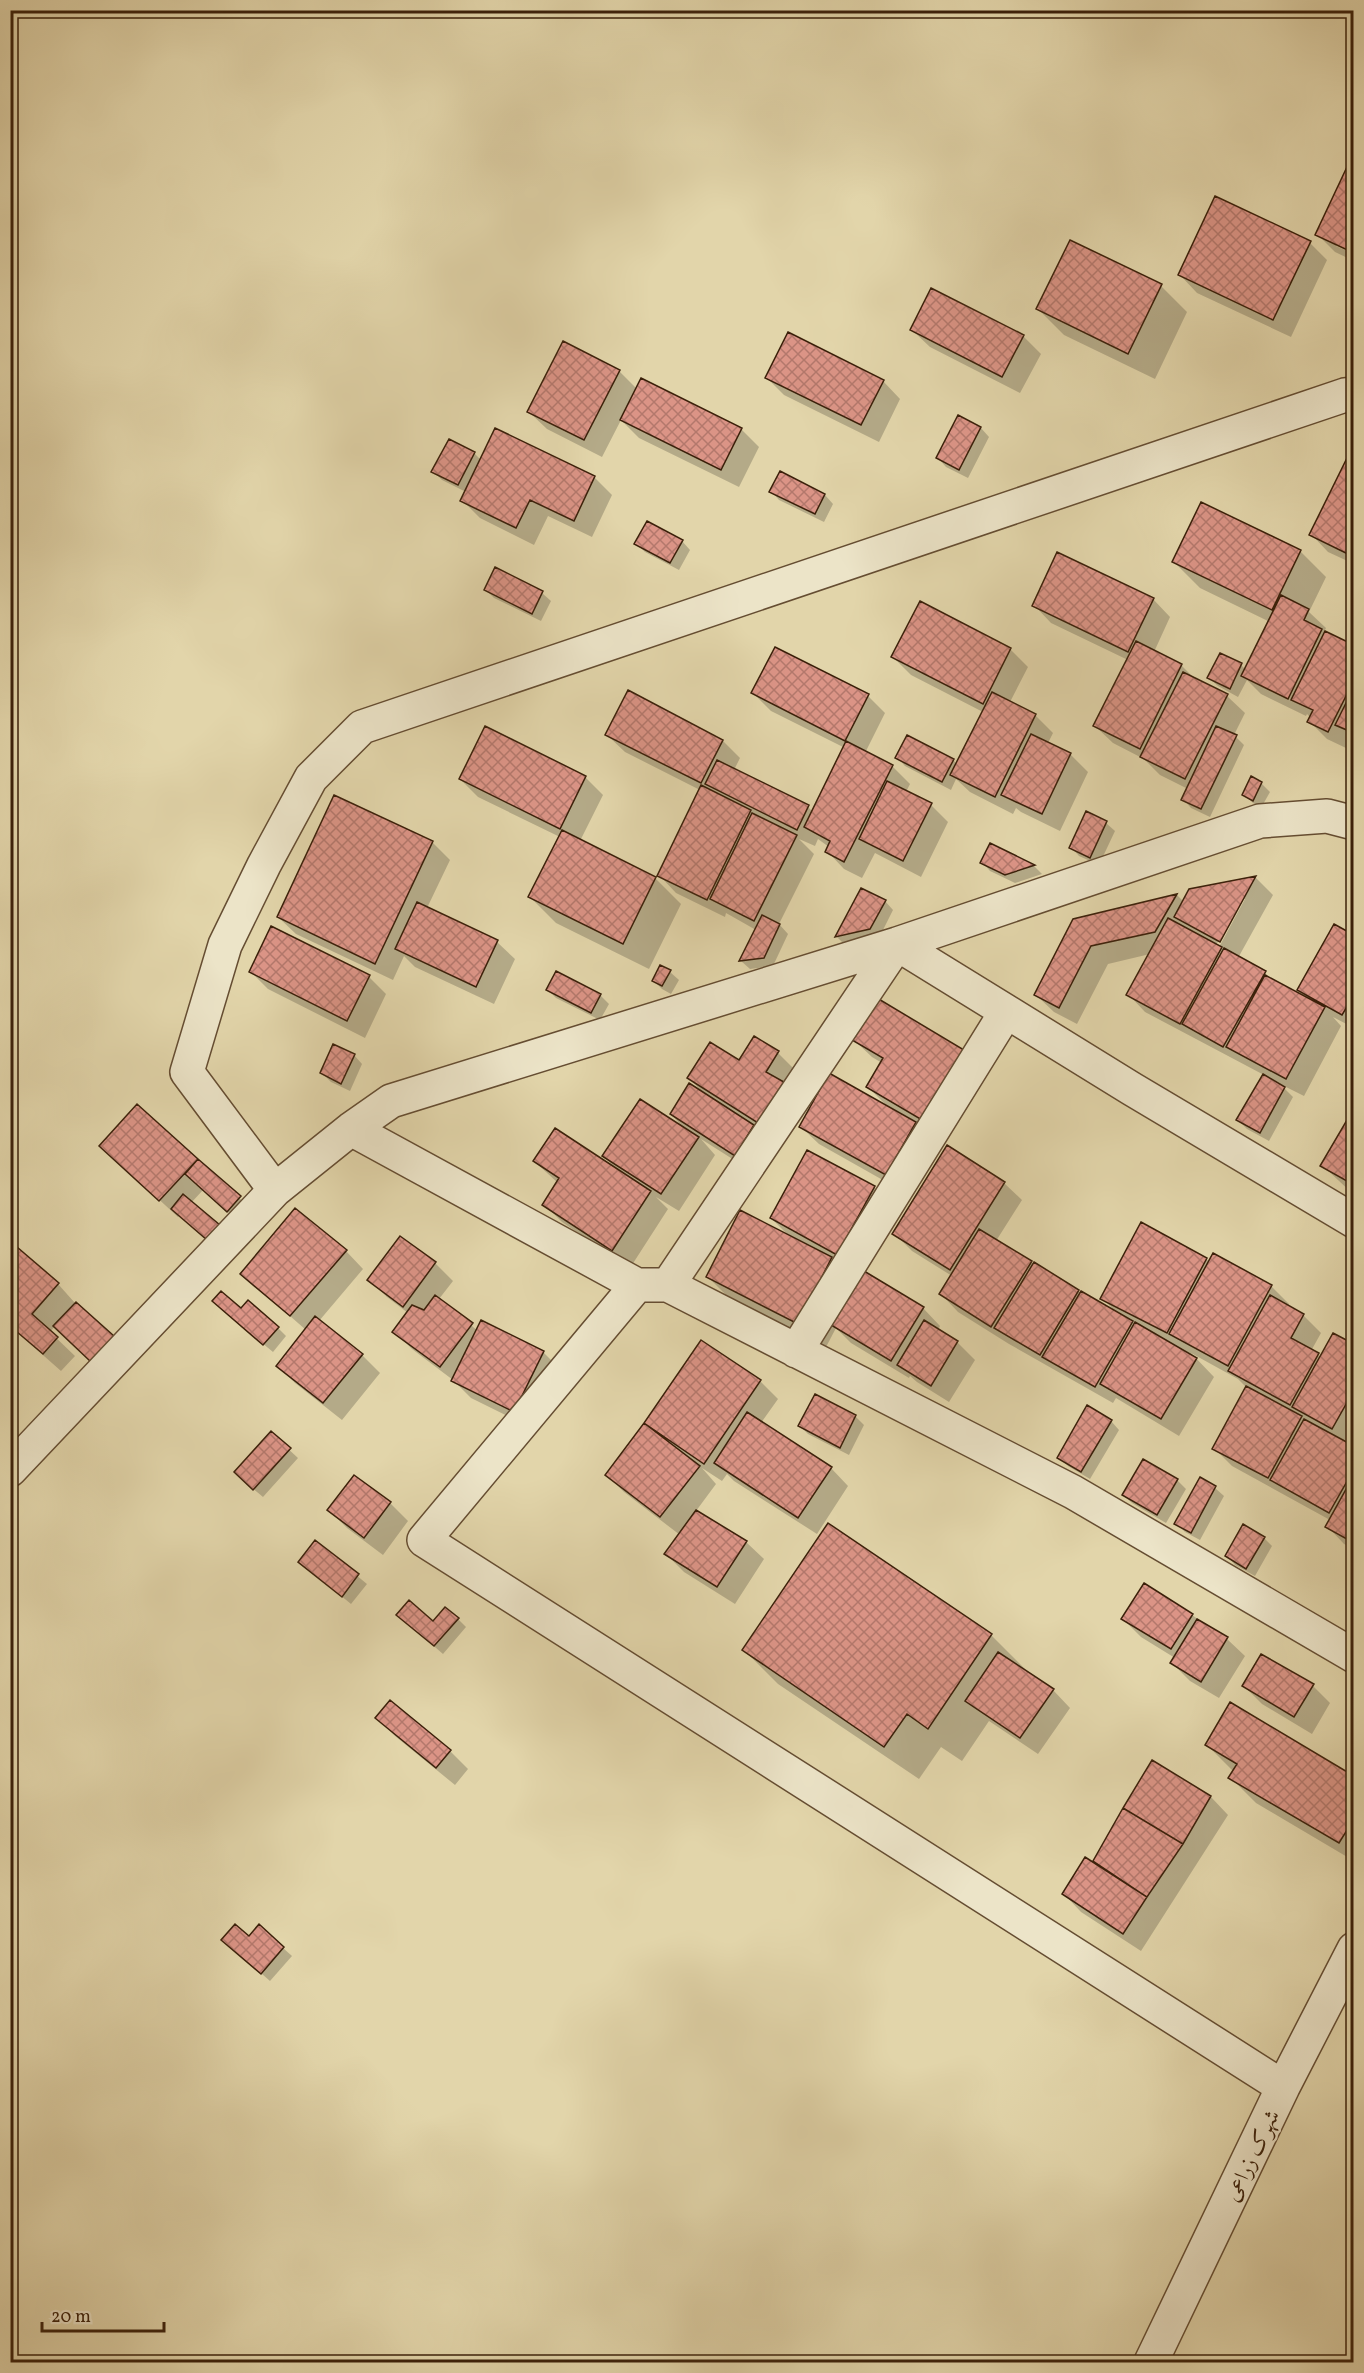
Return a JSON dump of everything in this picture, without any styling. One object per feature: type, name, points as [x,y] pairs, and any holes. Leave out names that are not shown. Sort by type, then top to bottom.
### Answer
[{"type":"street","points":[[275,1190],[187,1072],[225,945],[264,865],[311,778],[362,727],[1353,394]]},
{"type":"street","points":[[10,1470],[275,1190],[351,1129],[392,1101],[897,944],[1260,821],[1327,816],[1353,823]]},
{"type":"street","points":[[897,944],[1353,1221]]},
{"type":"street","points":[[897,944],[653,1285],[424,1540],[1283,2087]]},
{"type":"street","points":[[796,1351],[1006,1012]]},
{"type":"street","points":[[351,1129],[653,1285],[796,1351],[1073,1492],[1353,1656]]},
{"type":"street","name":"شهرک زراعی","points":[[1151,2362],[1283,2087],[1353,1949]]},
{"type":"building","points":[[1354,152],[1354,253],[1315,235]]},
{"type":"building","points":[[1215,196],[1311,241],[1273,320],[1178,275]]},
{"type":"building","points":[[1070,240],[1162,284],[1128,354],[1036,309]]},
{"type":"building","points":[[931,288],[1024,335],[1002,377],[910,330]]},
{"type":"building","points":[[788,332],[884,380],[861,425],[765,378]]},
{"type":"building","points":[[563,341],[620,370],[584,440],[527,412]]},
{"type":"building","points":[[641,378],[742,428],[721,470],[620,420]]},
{"type":"building","points":[[958,415],[981,427],[959,470],[936,458]]},
{"type":"building","points":[[495,428],[595,476],[574,521],[530,500],[516,528],[460,501]]},
{"type":"building","points":[[449,439],[475,452],[458,485],[431,472]]},
{"type":"building","points":[[1347,458],[1354,461],[1354,557],[1309,535]]},
{"type":"building","points":[[780,471],[825,494],[815,514],[769,492]]},
{"type":"building","points":[[1201,502],[1301,550],[1272,610],[1172,562]]},
{"type":"building","points":[[647,521],[683,540],[670,563],[634,544]]},
{"type":"building","points":[[1057,552],[1154,598],[1128,652],[1032,606]]},
{"type":"building","points":[[495,567],[543,591],[532,614],[484,590]]},
{"type":"building","points":[[1281,595],[1309,609],[1304,620],[1322,629],[1288,699],[1241,676]]},
{"type":"building","points":[[920,601],[1011,648],[983,704],[891,657]]},
{"type":"building","points":[[1325,631],[1354,645],[1354,680],[1328,732],[1307,722],[1313,710],[1291,700]]},
{"type":"building","points":[[1136,641],[1182,664],[1140,749],[1093,726]]},
{"type":"building","points":[[775,647],[869,694],[845,741],[751,693]]},
{"type":"building","points":[[1220,653],[1242,663],[1230,689],[1207,678]]},
{"type":"building","points":[[1183,672],[1228,694],[1185,779],[1140,757]]},
{"type":"building","points":[[1354,687],[1354,733],[1335,725]]},
{"type":"building","points":[[628,690],[723,740],[701,783],[605,735]]},
{"type":"building","points":[[992,692],[1036,714],[995,797],[950,775]]},
{"type":"building","points":[[485,726],[586,776],[560,829],[459,779]]},
{"type":"building","points":[[1216,726],[1237,735],[1201,809],[1181,800]]},
{"type":"building","points":[[1031,734],[1071,753],[1042,814],[1001,795]]},
{"type":"building","points":[[907,735],[954,759],[942,782],[895,758]]},
{"type":"building","points":[[846,741],[893,765],[844,862],[825,852],[830,841],[804,827]]},
{"type":"building","points":[[717,760],[809,805],[797,830],[705,784]]},
{"type":"building","points":[[1251,776],[1262,782],[1253,801],[1242,795]]},
{"type":"building","points":[[887,781],[932,803],[903,861],[859,839]]},
{"type":"building","points":[[701,785],[751,810],[707,900],[657,876]]},
{"type":"building","points":[[334,795],[433,841],[375,964],[277,917]]},
{"type":"building","points":[[1086,811],[1107,821],[1090,858],[1069,848]]},
{"type":"building","points":[[752,813],[797,835],[754,921],[710,899]]},
{"type":"building","points":[[562,830],[656,877],[623,944],[528,897]]},
{"type":"building","points":[[990,843],[1035,865],[1005,875],[980,863]]},
{"type":"building","points":[[1256,876],[1220,942],[1174,917],[1189,889]]},
{"type":"building","points":[[861,888],[886,900],[870,929],[835,937]]},
{"type":"building","points":[[1177,894],[1155,932],[1091,946],[1059,1008],[1034,995],[1073,919]]},
{"type":"building","points":[[417,902],[498,940],[476,987],[395,949]]},
{"type":"building","points":[[762,915],[780,924],[764,958],[739,961]]},
{"type":"building","points":[[1168,918],[1222,947],[1180,1024],[1126,995]]},
{"type":"building","points":[[1334,924],[1354,935],[1354,995],[1342,1015],[1297,990]]},
{"type":"building","points":[[271,926],[370,975],[347,1021],[249,972]]},
{"type":"building","points":[[1224,948],[1266,971],[1223,1047],[1182,1024]]},
{"type":"building","points":[[660,965],[671,970],[662,986],[652,981]]},
{"type":"building","points":[[556,971],[601,994],[591,1013],[546,990]]},
{"type":"building","points":[[1265,975],[1325,1007],[1286,1079],[1226,1047]]},
{"type":"building","points":[[877,998],[964,1050],[922,1120],[866,1087],[883,1058],[852,1040]]},
{"type":"building","points":[[754,1036],[779,1051],[766,1072],[784,1082],[758,1123],[687,1078],[710,1042],[739,1060]]},
{"type":"building","points":[[333,1044],[355,1054],[341,1084],[320,1073]]},
{"type":"building","points":[[829,1073],[916,1122],[886,1175],[799,1127]]},
{"type":"building","points":[[1263,1074],[1285,1087],[1260,1133],[1236,1120]]},
{"type":"building","points":[[689,1083],[754,1125],[735,1156],[670,1114]]},
{"type":"building","points":[[640,1099],[699,1137],[661,1194],[602,1156]]},
{"type":"building","points":[[137,1104],[198,1159],[159,1201],[99,1146]]},
{"type":"building","points":[[1354,1108],[1354,1185],[1320,1166]]},
{"type":"building","points":[[555,1128],[651,1191],[612,1251],[542,1205],[559,1178],[533,1161]]},
{"type":"building","points":[[947,1145],[1005,1182],[950,1270],[892,1234]]},
{"type":"building","points":[[807,1150],[875,1186],[837,1255],[770,1218]]},
{"type":"building","points":[[198,1159],[241,1196],[227,1212],[185,1174]]},
{"type":"building","points":[[183,1194],[220,1225],[207,1240],[171,1209]]},
{"type":"building","points":[[295,1208],[347,1250],[290,1316],[240,1274]]},
{"type":"building","points":[[740,1210],[832,1257],[798,1324],[706,1277]]},
{"type":"building","points":[[1141,1222],[1207,1258],[1167,1333],[1100,1299]]},
{"type":"building","points":[[979,1229],[1032,1261],[991,1327],[939,1294]]},
{"type":"building","points":[[400,1236],[436,1262],[403,1307],[367,1280]]},
{"type":"building","points":[[17,1247],[59,1283],[32,1314],[58,1337],[43,1354],[10,1326],[10,1254]]},
{"type":"building","points":[[1213,1253],[1272,1285],[1228,1366],[1169,1334]]},
{"type":"building","points":[[1034,1262],[1079,1290],[1040,1355],[994,1328]]},
{"type":"building","points":[[864,1271],[924,1307],[891,1361],[831,1325]]},
{"type":"building","points":[[221,1291],[241,1308],[248,1300],[279,1327],[263,1345],[212,1301]]},
{"type":"building","points":[[1081,1291],[1133,1321],[1095,1387],[1042,1357]]},
{"type":"building","points":[[435,1295],[473,1323],[440,1367],[392,1332],[412,1305],[424,1310]]},
{"type":"building","points":[[1270,1295],[1304,1314],[1291,1338],[1319,1353],[1290,1405],[1228,1371]]},
{"type":"building","points":[[76,1302],[114,1336],[91,1362],[53,1326]]},
{"type":"building","points":[[315,1316],[363,1354],[323,1403],[276,1366]]},
{"type":"building","points":[[481,1320],[544,1351],[514,1412],[451,1381]]},
{"type":"building","points":[[924,1320],[958,1341],[931,1386],[897,1365]]},
{"type":"building","points":[[1135,1322],[1197,1358],[1161,1419],[1100,1384]]},
{"type":"building","points":[[1333,1333],[1354,1344],[1354,1390],[1332,1429],[1292,1407]]},
{"type":"building","points":[[701,1340],[761,1380],[704,1464],[644,1423]]},
{"type":"building","points":[[1246,1386],[1302,1416],[1268,1478],[1212,1449]]},
{"type":"building","points":[[815,1394],[856,1415],[840,1448],[798,1426]]},
{"type":"building","points":[[1087,1405],[1112,1420],[1081,1472],[1057,1458]]},
{"type":"building","points":[[747,1412],[832,1467],[798,1518],[714,1463]]},
{"type":"building","points":[[1304,1419],[1354,1446],[1354,1469],[1329,1513],[1270,1480]]},
{"type":"building","points":[[644,1423],[700,1466],[660,1517],[605,1475]]},
{"type":"building","points":[[271,1431],[291,1448],[253,1490],[234,1472]]},
{"type":"building","points":[[1143,1459],[1178,1479],[1157,1515],[1122,1495]]},
{"type":"building","points":[[354,1475],[391,1502],[364,1538],[327,1510]]},
{"type":"building","points":[[1354,1475],[1354,1543],[1325,1527]]},
{"type":"building","points":[[1200,1477],[1216,1486],[1191,1533],[1174,1524]]},
{"type":"building","points":[[696,1510],[747,1541],[717,1587],[664,1554]]},
{"type":"building","points":[[828,1523],[992,1634],[928,1729],[907,1714],[884,1747],[742,1650]]},
{"type":"building","points":[[1243,1524],[1265,1537],[1246,1569],[1225,1556]]},
{"type":"building","points":[[315,1540],[359,1574],[342,1597],[298,1562]]},
{"type":"building","points":[[1144,1583],[1193,1614],[1171,1649],[1121,1619]]},
{"type":"building","points":[[409,1600],[433,1621],[445,1607],[459,1618],[434,1646],[396,1615]]},
{"type":"building","points":[[1197,1619],[1228,1637],[1201,1682],[1170,1663]]},
{"type":"building","points":[[998,1652],[1054,1689],[1020,1738],[965,1701]]},
{"type":"building","points":[[1261,1654],[1314,1684],[1294,1717],[1242,1686]]},
{"type":"building","points":[[390,1700],[451,1750],[436,1768],[375,1718]]},
{"type":"building","points":[[1230,1702],[1354,1776],[1354,1819],[1339,1843],[1228,1778],[1237,1764],[1205,1745]]},
{"type":"building","points":[[1152,1760],[1211,1796],[1183,1844],[1123,1808]]},
{"type":"building","points":[[1123,1808],[1183,1844],[1147,1897],[1093,1861]]},
{"type":"building","points":[[1085,1857],[1147,1897],[1123,1934],[1062,1894]]},
{"type":"building","points":[[235,1924],[249,1936],[259,1924],[284,1947],[261,1974],[221,1940]]}]
